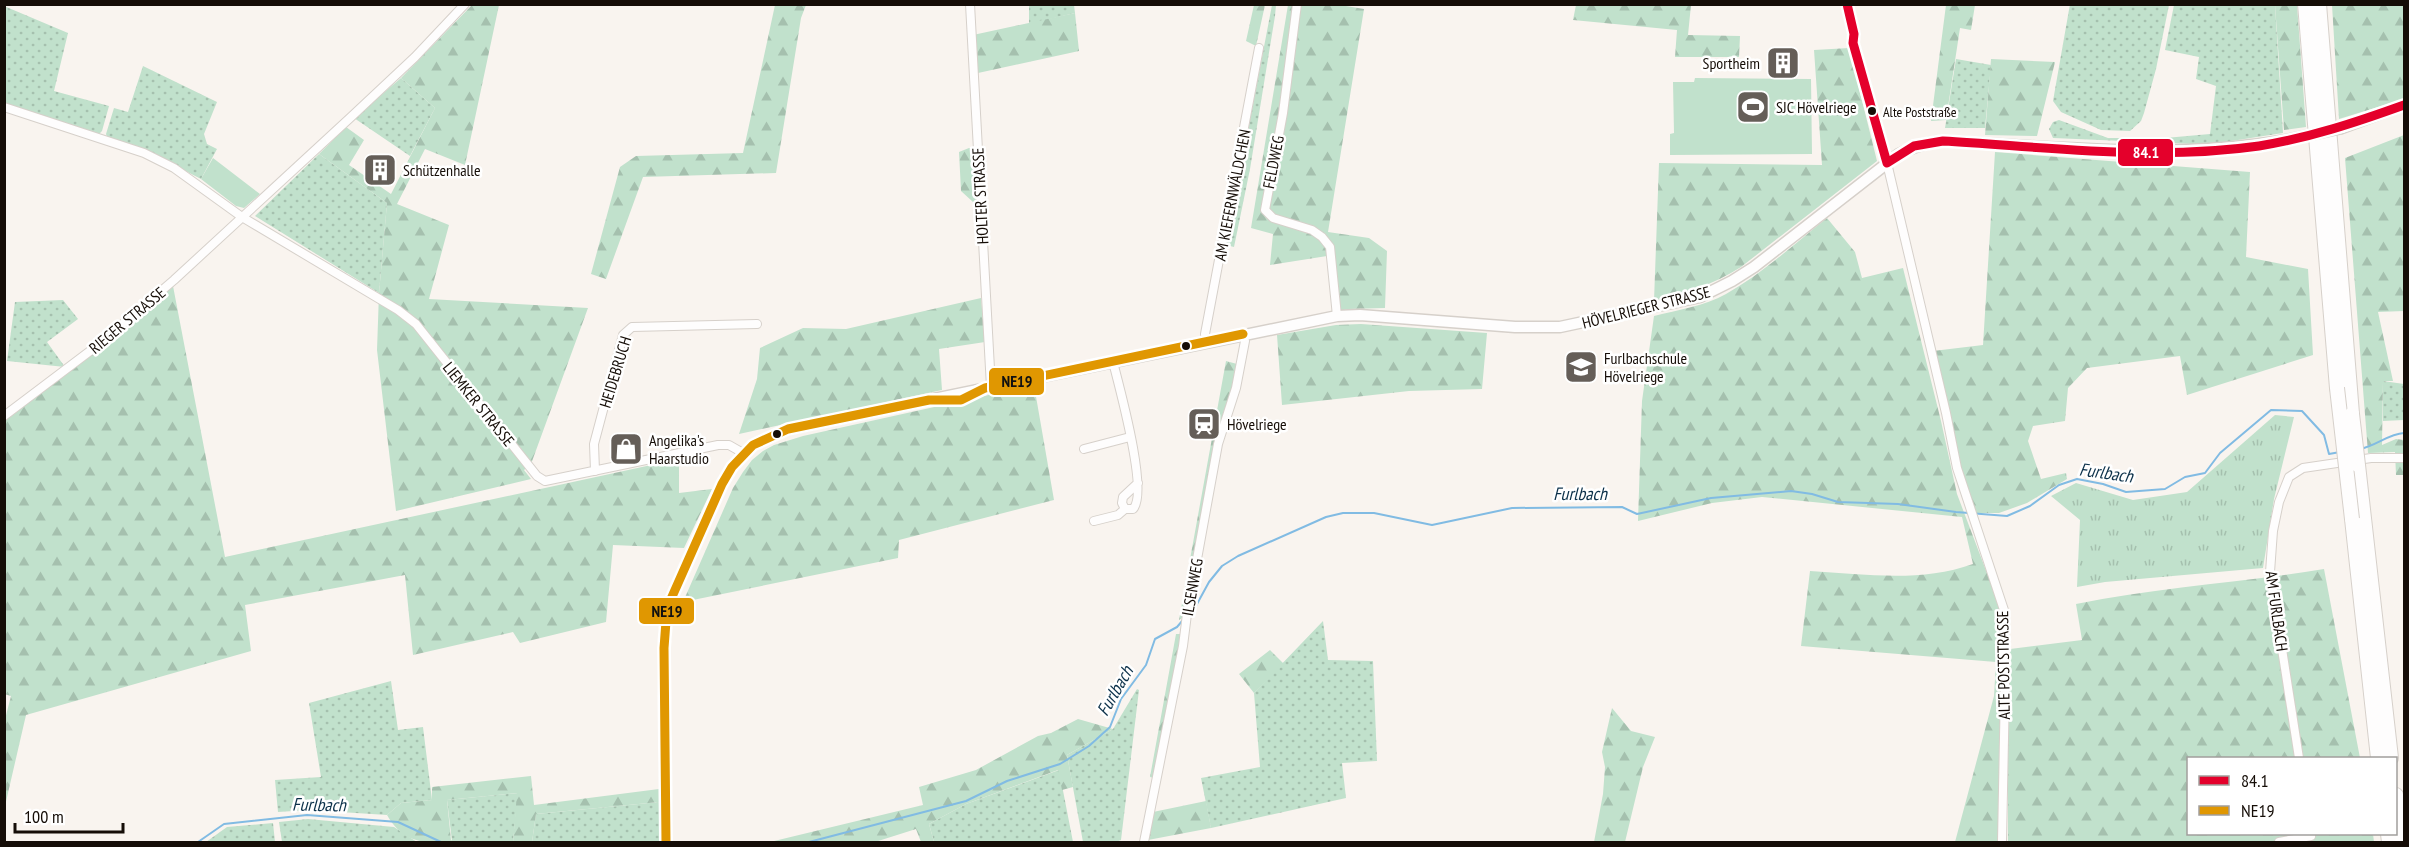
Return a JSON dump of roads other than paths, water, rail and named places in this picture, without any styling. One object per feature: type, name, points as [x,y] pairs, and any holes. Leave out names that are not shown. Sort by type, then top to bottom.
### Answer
[{"type":"highway","points":[[2305,4],[2337,388],[2378,757]]},
{"type":"highway","points":[[2319,4],[2352,414],[2391,757]]},
{"type":"highway","points":[[2397,803],[2402,843]]},
{"type":"main road","name":"ALTE POSTSTRASSE","points":[[1847,4],[1854,34],[1853,43],[1887,163]]},
{"type":"main road","name":"HÖVELRIEGER STRASSE","points":[[666,843],[664,648],[668,608],[723,484],[743,453],[763,439],[788,429],[1337,316],[1360,315],[1553,328],[1579,325],[1690,299],[1716,290],[1754,267],[1887,163],[1914,146],[1943,141],[2158,152],[2227,148],[2287,140],[2342,128],[2404,105]]},
{"type":"street","name":"RIEGER STRASSE","points":[[4,416],[98,345],[174,280],[397,74],[465,4]]},
{"type":"street","name":"HOLTER STRASSE","points":[[970,4],[988,388]]},
{"type":"street","name":"FELDWEG","points":[[1297,4],[1284,103],[1265,210],[1273,218],[1312,231],[1330,246],[1337,316]]},
{"type":"street","name":"AM KIEFERNWÄLDCHEN","points":[[1206,342],[1205,334],[1259,48]]},
{"type":"street","points":[[4,107],[144,153],[174,168],[242,217]]},
{"type":"street","name":"ALTE POSTSTRASSE","points":[[1887,163],[1944,402],[1957,468],[2004,610],[2002,843]]},
{"type":"street","name":"LIEMKER STRASSE","points":[[242,217],[380,299],[416,324],[537,476],[545,481],[718,445],[734,447],[743,453]]},
{"type":"street","name":"HEIDEBRUCH","points":[[595,471],[594,444],[623,335],[627,330],[632,327],[757,324]]},
{"type":"street","name":"ILSENWEG","points":[[1144,843],[1218,444],[1236,388],[1245,341],[1243,334]]},
{"type":"street","points":[[1094,521],[1118,515],[1125,509],[1133,509],[1137,505],[1138,483],[1113,362]]},
{"type":"street","points":[[1084,449],[1130,437]]},
{"type":"street","name":"AM FURLBACH","points":[[2299,757],[2270,572],[2273,531],[2279,502],[2289,477],[2303,468],[2371,458],[2404,458]]},
{"type":"street","points":[[1125,509],[1123,496],[1138,483]]},
{"type":"street","points":[[2279,843],[2310,835]]},
{"type":"waterway","name":"Furlbach","points":[[1188,617],[1209,582],[1222,566],[1238,556],[1326,517],[1343,513],[1374,513],[1432,525],[1512,508],[1622,507],[1637,514],[1711,498],[1791,491],[1812,494],[1838,502],[1898,504],[2007,516],[2030,506],[2059,485],[2077,479],[2103,484],[2126,492],[2165,489],[2185,477],[2205,473],[2220,453],[2271,410],[2302,411],[2324,435],[2329,454],[2340,452]]},
{"type":"waterway","name":"Furlbach","points":[[2360,449],[2404,433]]},
{"type":"waterway","name":"Furlbach","points":[[809,842],[966,801],[1007,781],[1060,764],[1089,746],[1110,727],[1121,699],[1146,665],[1155,639],[1177,627],[1183,620]]},
{"type":"waterway","name":"Furlbach","points":[[198,842],[224,824],[307,815],[398,822],[441,842]]},
{"type":"place","name":"Sportheim","points":[[1783,63]]},
{"type":"place","name":"SJC Hövelriege","points":[[1753,107]]},
{"type":"place","name":"Alte Poststraße","points":[[1872,111]]},
{"type":"place","name":"Schützenhalle","points":[[380,170]]},
{"type":"place","name":"Furlbachschule Hövelriege","points":[[1581,367]]},
{"type":"place","name":"Hövelriege","points":[[1204,424]]},
{"type":"place","name":"Angelika's Haarstudio","points":[[626,449]]}]
